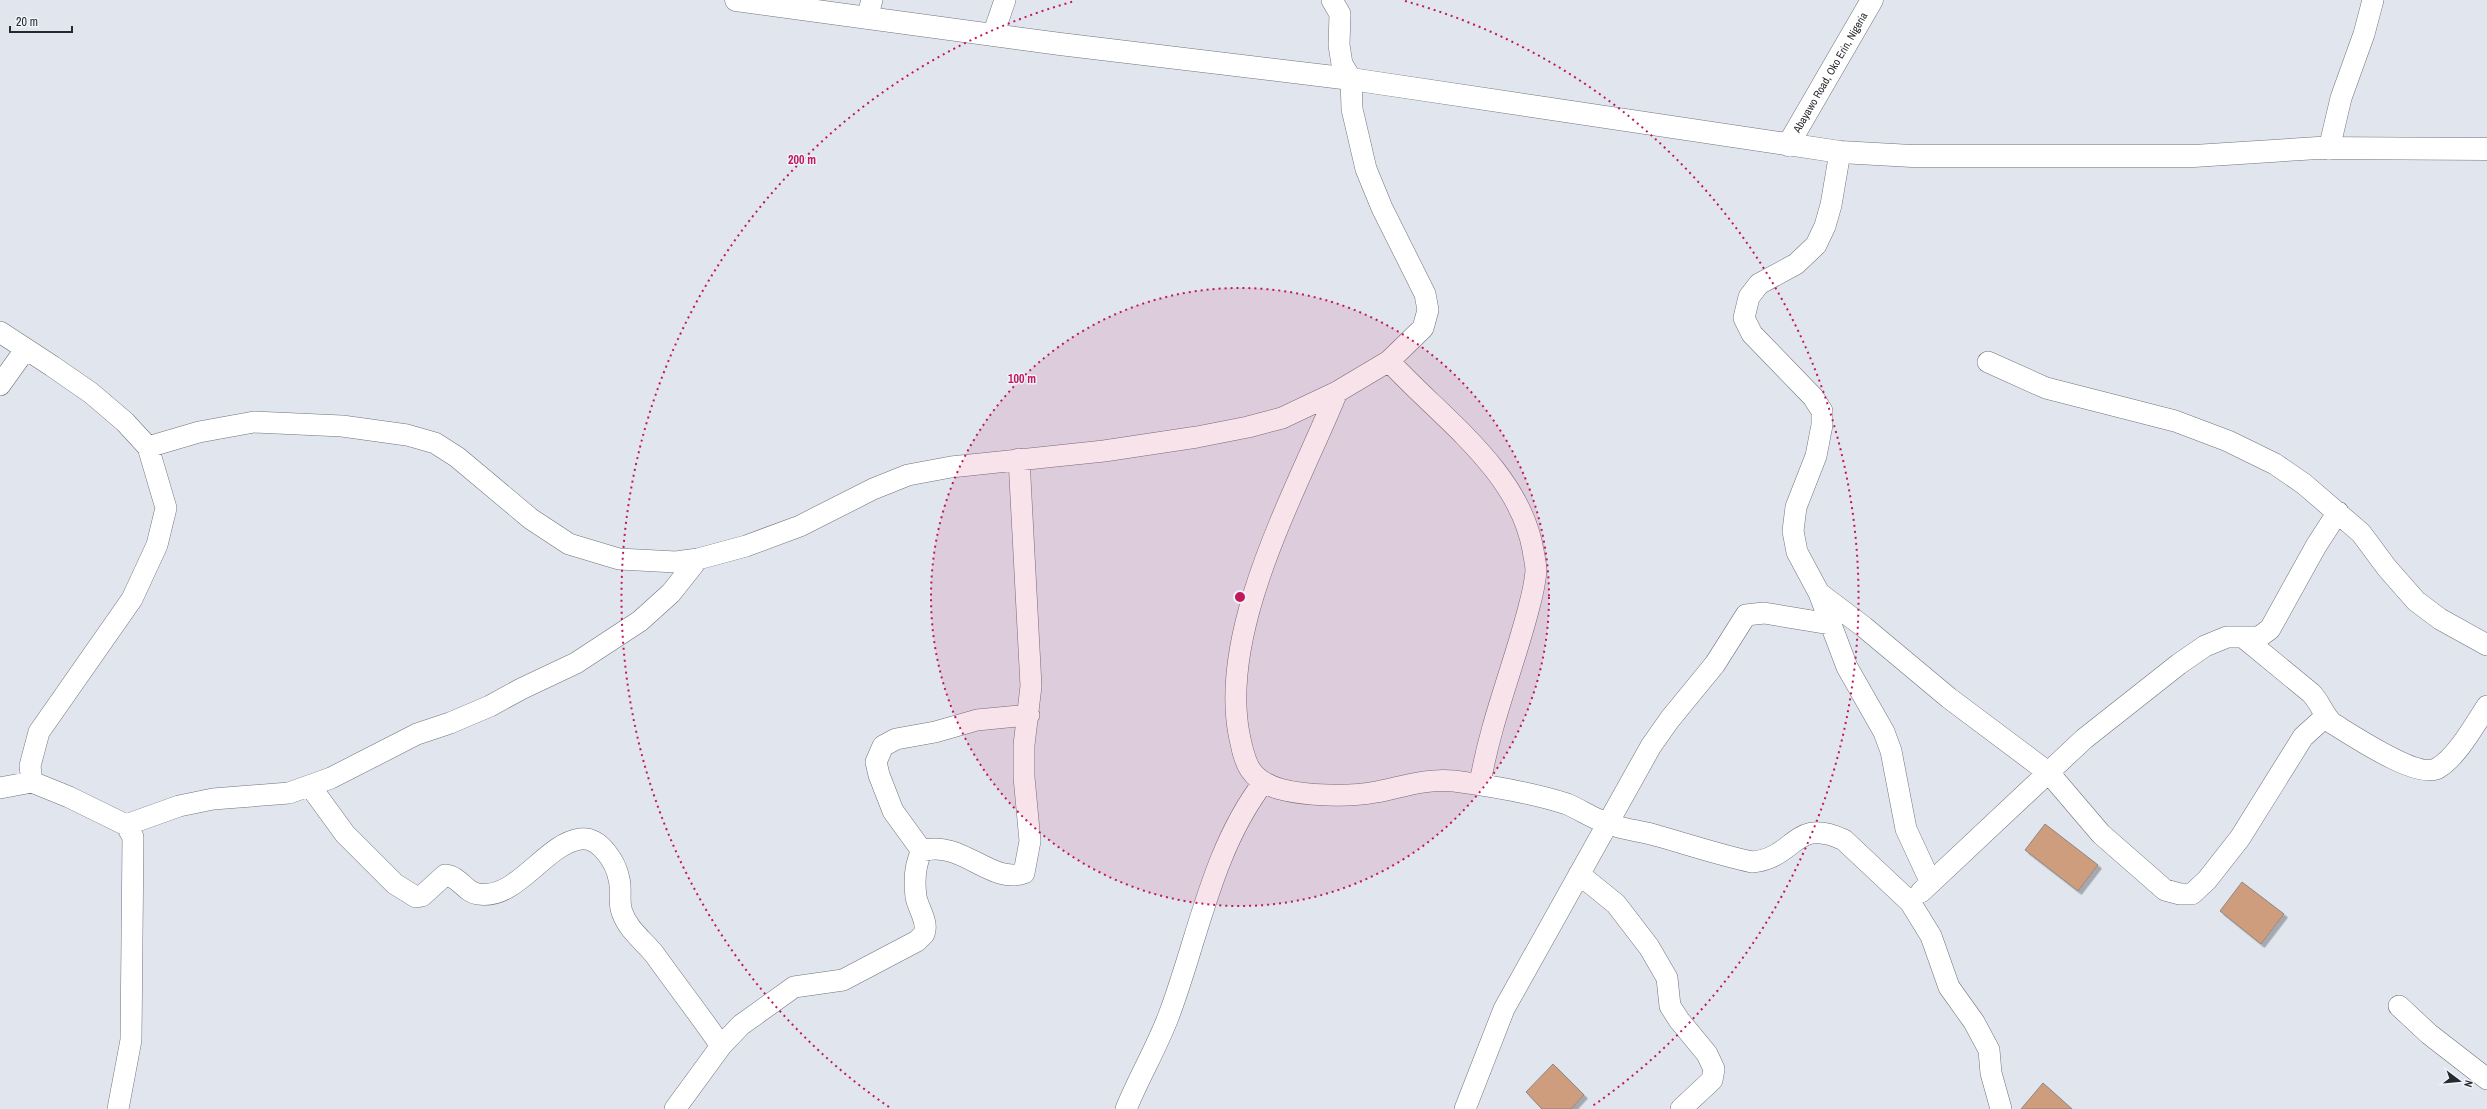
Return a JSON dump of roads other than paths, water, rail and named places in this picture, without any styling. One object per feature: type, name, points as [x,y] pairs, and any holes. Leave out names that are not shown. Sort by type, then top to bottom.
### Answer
[{"type":"street","points":[[736,0],[870,9],[993,35],[1351,79],[1840,152],[1912,156],[2187,156],[2329,149],[2487,149]]},
{"type":"street","points":[[993,35],[1005,0]]},
{"type":"street","points":[[148,447],[199,432],[254,422],[342,426],[407,435],[434,443],[457,457],[531,519],[570,544],[619,559],[676,562],[698,559],[746,546],[800,526],[873,489],[908,475],[1020,459],[1104,451],[1248,427],[1282,418],[1337,392],[1389,361],[1423,328],[1428,310],[1425,294],[1382,208],[1366,169],[1352,109],[1351,79],[1342,64],[1339,45],[1340,14],[1332,0]]},
{"type":"street","name":"Abayawo Road, Oko Erin, Nigeria","points":[[1788,145],[1872,0]]},
{"type":"street","points":[[2329,149],[2341,98],[2374,0]]},
{"type":"street","points":[[1840,152],[1831,205],[1825,226],[1816,245],[1796,264],[1759,284],[1749,297],[1744,318],[1752,334],[1813,398],[1822,411],[1822,425],[1816,456],[1796,507],[1793,531],[1797,552],[1819,593],[1847,667],[1884,732],[1891,751],[1906,829],[1931,883]]},
{"type":"street","points":[[0,332],[91,393],[125,422],[148,447],[166,508],[157,546],[132,599],[39,732],[30,766],[32,782]]},
{"type":"street","points":[[0,385],[25,350]]},
{"type":"street","points":[[1389,361],[1418,393],[1456,425],[1486,460],[1510,492],[1529,531],[1536,570],[1530,606],[1492,728],[1480,784]]},
{"type":"street","points":[[1988,362],[2046,388],[2154,415],[2228,441],[2275,464],[2304,484],[2361,533],[2387,568],[2416,601],[2440,619],[2487,644]]},
{"type":"street","points":[[1337,392],[1272,539],[1250,607],[1238,661],[1237,721],[1243,754],[1251,774],[1263,783],[1281,790],[1316,795],[1375,792],[1404,784],[1442,780],[1516,790],[1568,805],[1609,824],[1752,862],[1766,861],[1779,855],[1799,837],[1818,830],[1831,834],[1844,840],[1910,902],[1931,936],[1949,987],[1974,1022],[1988,1050],[1991,1073],[2002,1109]]},
{"type":"street","points":[[675,1109],[721,1046],[742,1025],[794,988],[843,980],[917,941],[924,933],[925,924],[916,897],[915,877],[916,861],[922,851],[931,848],[955,851],[1000,873],[1016,876],[1024,873],[1030,841],[1024,777],[1024,745],[1029,715],[1031,650],[1020,459]]},
{"type":"street","points":[[1910,902],[2084,739],[2205,646],[2227,637],[2259,637],[2270,628],[2316,546],[2338,512]]},
{"type":"street","points":[[126,824],[179,806],[213,798],[289,793],[338,775],[417,734],[450,724],[490,706],[521,689],[576,663],[640,621],[671,593],[698,559]]},
{"type":"street","points":[[1819,593],[1864,627],[1949,698],[2049,773],[2101,834],[2165,890],[2180,894],[2192,894],[2206,880],[2240,838],[2303,737],[2325,717]]},
{"type":"street","points":[[1465,1109],[1504,1009],[1579,874],[1609,824],[1651,746],[1670,719],[1715,664],[1746,615],[1764,613],[1830,624]]},
{"type":"street","points":[[2244,638],[2311,693],[2320,702],[2325,717],[2332,723],[2401,762],[2423,771],[2438,768],[2452,756],[2487,706]]},
{"type":"street","points":[[922,851],[893,811],[879,775],[876,762],[883,746],[896,739],[936,732],[976,720],[1029,715]]},
{"type":"street","points":[[0,788],[32,782],[70,797],[126,824],[133,837],[135,874],[132,928],[131,1040],[118,1109]]},
{"type":"street","points":[[1126,1109],[1170,1014],[1214,881],[1231,838],[1247,804],[1263,783]]},
{"type":"street","points":[[310,786],[345,834],[395,884],[416,897],[422,896],[445,875],[454,876],[470,891],[478,894],[496,892],[516,881],[556,850],[580,839],[591,840],[600,845],[619,878],[620,902],[626,920],[654,954],[721,1046]]},
{"type":"street","points":[[1579,874],[1616,904],[1649,947],[1667,978],[1670,1006],[1706,1054],[1714,1069],[1712,1080],[1681,1109]]},
{"type":"street","points":[[2399,1006],[2429,1034],[2487,1079]]}]
